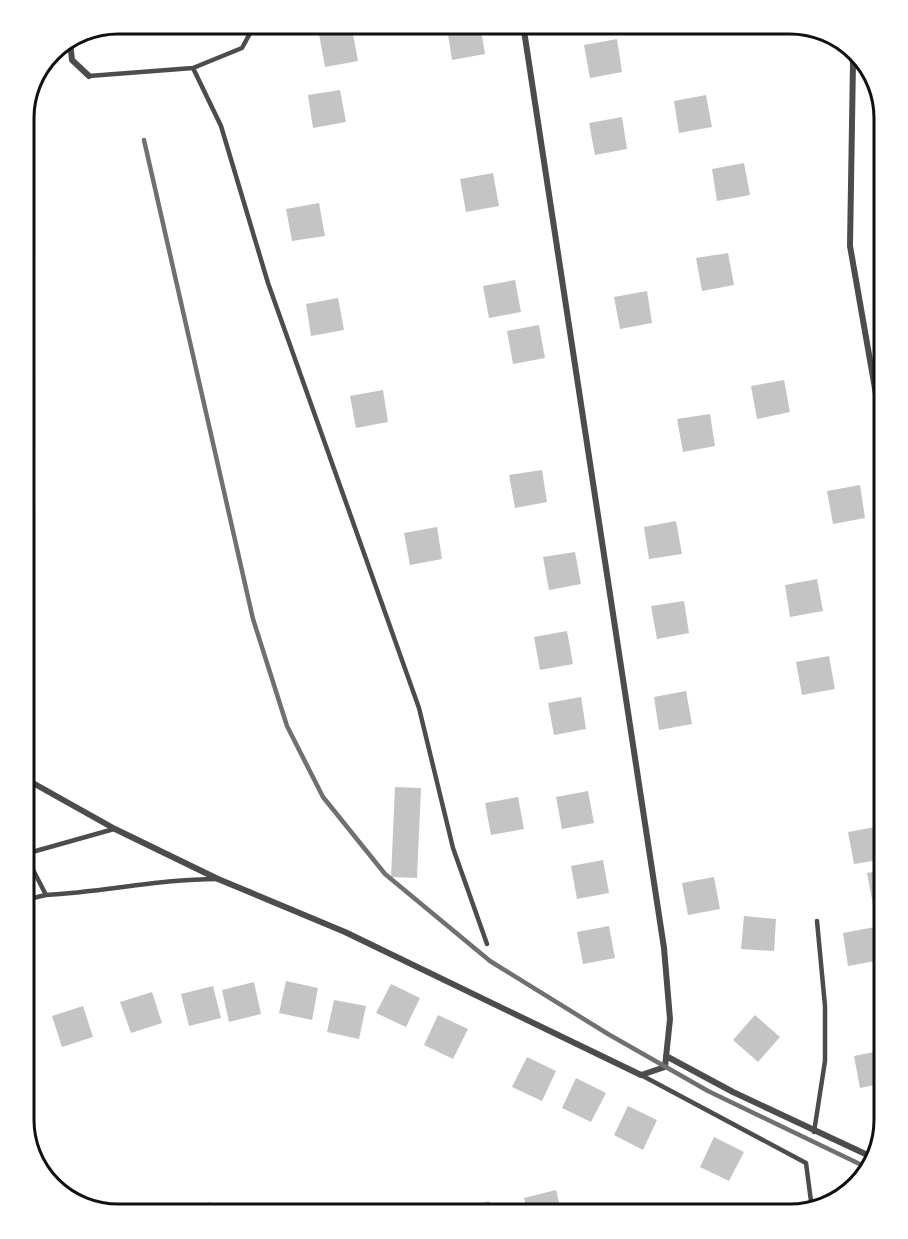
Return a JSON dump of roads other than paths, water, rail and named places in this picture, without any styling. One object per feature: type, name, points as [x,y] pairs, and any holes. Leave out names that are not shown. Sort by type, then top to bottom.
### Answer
[{"type":"street","points":[[34,784],[115,829],[218,879],[345,932],[641,1075],[665,1067],[670,1019],[664,948],[525,35]]},
{"type":"street","points":[[71,50],[72,60],[89,76]]},
{"type":"street","points":[[853,64],[850,246],[874,383]]},
{"type":"street","points":[[666,1056],[814,1132],[866,1155]]},
{"type":"lane","points":[[89,76],[193,68],[242,48],[249,34]]},
{"type":"lane","points":[[193,68],[221,126],[268,283],[419,708],[453,848],[487,944]]},
{"type":"lane","points":[[34,851],[115,829]]},
{"type":"lane","points":[[34,873],[46,895]]},
{"type":"lane","points":[[34,898],[178,879],[218,879]]},
{"type":"lane","points":[[814,1132],[825,1061],[825,1006],[817,921]]},
{"type":"lane","points":[[641,1075],[806,1163],[811,1202]]},
{"type":"railway","points":[[144,140],[253,619],[287,726],[323,797],[385,874],[490,961],[608,1034],[708,1091],[861,1165]]}]
